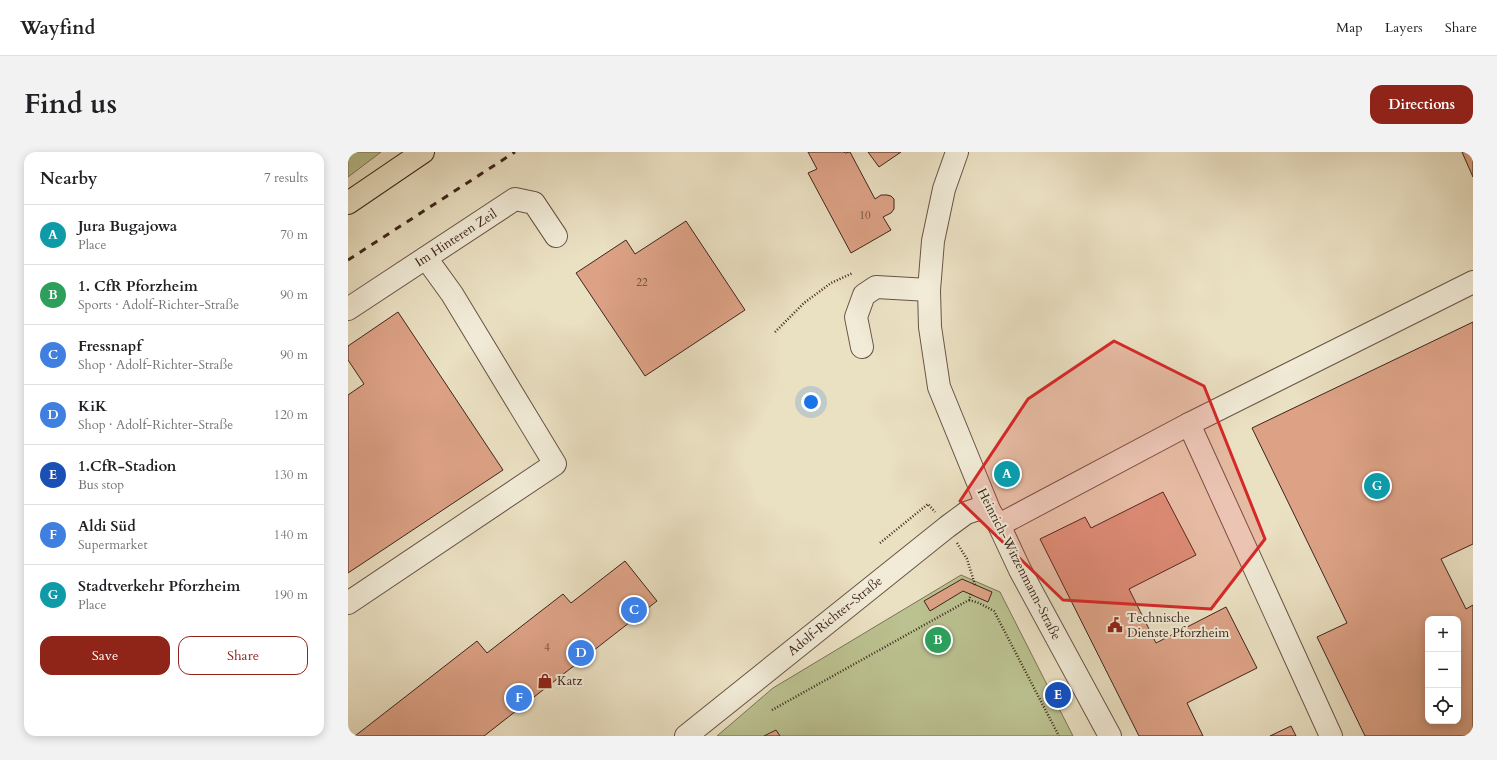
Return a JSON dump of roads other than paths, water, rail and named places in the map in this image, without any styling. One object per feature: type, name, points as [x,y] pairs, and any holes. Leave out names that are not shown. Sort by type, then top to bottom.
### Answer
[{"type":"main road","points":[[348,203],[424,152]]},
{"type":"street","name":"Heinrich-Witzenmann-Straße","points":[[957,152],[944,189],[933,241],[929,290],[930,327],[939,387],[995,519],[1020,570],[1110,736]]},
{"type":"street","name":"Im Hinteren Zeil","points":[[348,310],[515,199],[534,203],[556,236]]},
{"type":"street","points":[[348,603],[555,464],[452,294],[426,258]]},
{"type":"street","points":[[995,519],[1473,282]]},
{"type":"street","points":[[862,347],[856,317],[864,295],[876,287],[929,290]]},
{"type":"street","points":[[1189,424],[1331,736]]},
{"type":"street","name":"Adolf-Richter-Straße","points":[[686,736],[966,513],[978,509],[995,519]]},
{"type":"railway","points":[[348,260],[515,152]]},
{"type":"place","name":"Jura Bugajowa","points":[[1007,474]]},
{"type":"place","name":"Stadtverkehr Pforzheim","points":[[1377,486]]},
{"type":"place","name":"Fressnapf","points":[[634,610]]},
{"type":"place","name":"Technische Dienste Pforzheim","points":[[1115,625]]},
{"type":"place","name":"1. CfR Pforzheim","points":[[938,640]]},
{"type":"place","name":"KiK","points":[[581,653]]},
{"type":"place","name":"Katz","points":[[545,681]]},
{"type":"place","name":"1.CfR-Stadion","points":[[1058,695]]},
{"type":"place","name":"Aldi Süd","points":[[519,698]]}]
